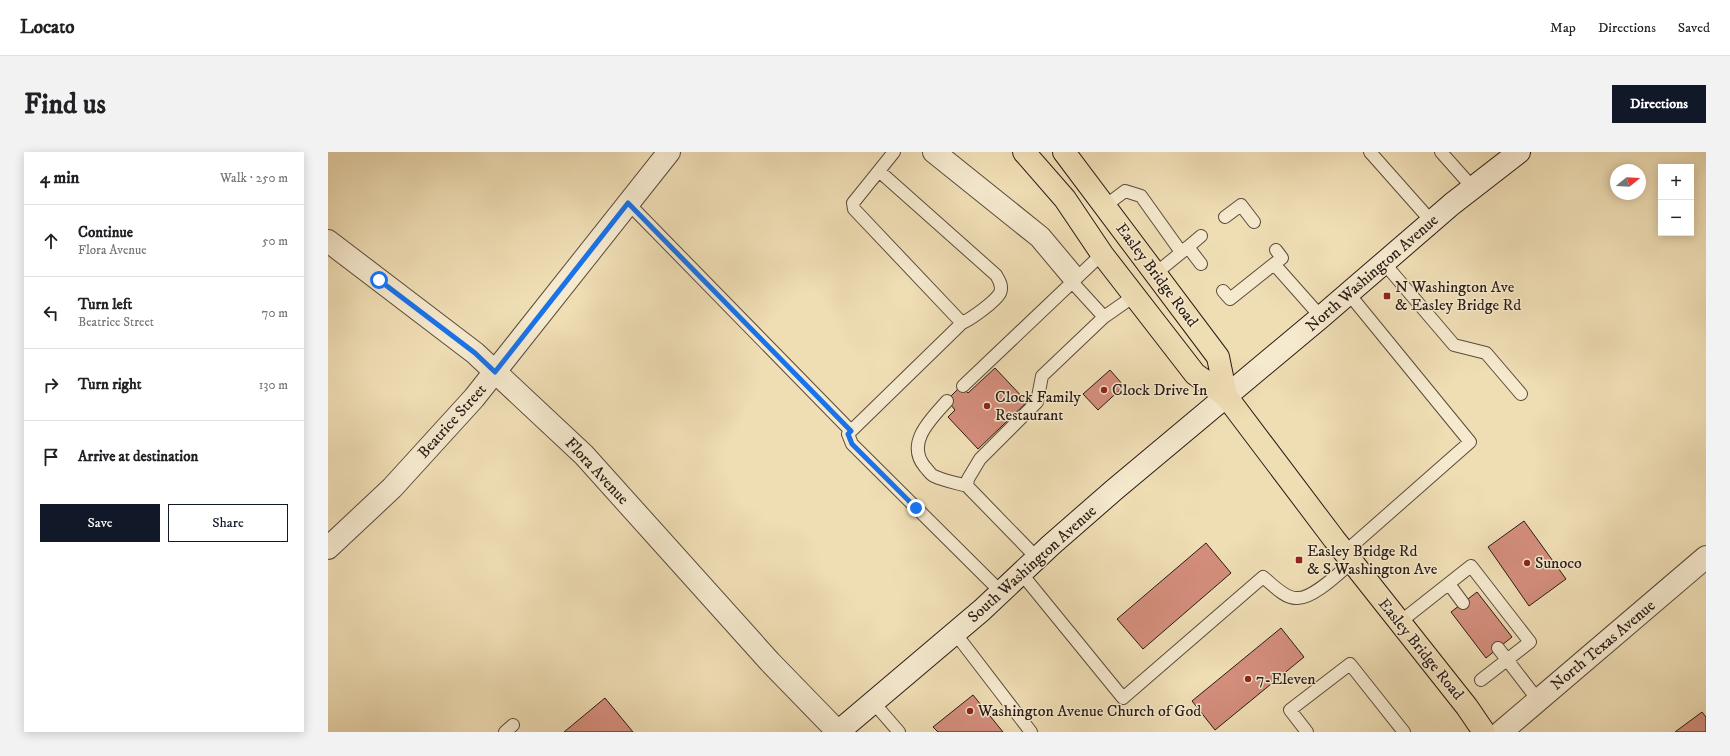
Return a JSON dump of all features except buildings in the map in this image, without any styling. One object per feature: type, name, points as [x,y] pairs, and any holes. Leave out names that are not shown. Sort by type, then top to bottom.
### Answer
[{"type":"highway","name":"Easley Bridge Road","points":[[1024,152],[1065,199],[1102,254],[1195,374],[1226,396],[1348,557],[1468,707],[1484,732]]},
{"type":"highway","name":"Easley Bridge Road","points":[[1070,155],[1105,206],[1218,357],[1226,396]]},
{"type":"street","name":"Beatrice Street","points":[[328,548],[392,488],[495,372],[669,152]]},
{"type":"street","points":[[934,152],[1040,237],[1072,278]]},
{"type":"street","name":"North Washington Avenue","points":[[1226,396],[1349,294],[1384,262],[1432,222],[1519,152]]},
{"type":"street","name":"Flora Avenue","points":[[328,241],[475,353],[584,454],[770,662],[838,732]]},
{"type":"street","name":"South Washington Avenue","points":[[838,732],[955,633],[1114,490],[1226,396]]},
{"type":"street","name":"North Texas Avenue","points":[[1501,732],[1706,558]]},
{"type":"lane","points":[[894,152],[853,203],[854,209],[962,323]]},
{"type":"lane","points":[[1370,152],[1432,222]]},
{"type":"lane","points":[[1441,152],[1473,188]]},
{"type":"lane","points":[[879,171],[996,275],[1001,284],[1000,293],[972,318],[962,323],[848,434],[852,444],[1001,592]]},
{"type":"lane","points":[[1105,206],[1125,192],[1141,196],[1184,250],[1201,264]]},
{"type":"lane","points":[[628,203],[851,431]]},
{"type":"lane","points":[[1225,217],[1241,205],[1254,222]]},
{"type":"lane","points":[[1156,273],[1201,236]]},
{"type":"lane","points":[[1223,291],[1230,299],[1242,282],[1259,269],[1274,264],[1282,258],[1276,250]]},
{"type":"lane","points":[[963,386],[1072,278],[1102,254]]},
{"type":"lane","points":[[1384,262],[1454,345],[1486,353],[1521,394]]},
{"type":"lane","points":[[1274,264],[1321,317]]},
{"type":"lane","points":[[1072,278],[1104,317]]},
{"type":"lane","points":[[1021,573],[1123,698],[1263,577],[1283,593],[1296,598],[1308,597],[1348,557],[1470,442],[1349,294]]},
{"type":"lane","points":[[967,486],[968,479],[980,459],[1037,402],[1042,376],[1104,317],[1134,296]]},
{"type":"lane","points":[[947,401],[927,423],[919,436],[918,450],[921,462],[933,476],[967,486],[1037,558]]},
{"type":"lane","points":[[1400,622],[1471,566],[1530,642],[1481,680]]},
{"type":"lane","points":[[1449,584],[1463,603]]},
{"type":"lane","points":[[955,633],[1030,732]]},
{"type":"lane","points":[[1498,648],[1538,700]]},
{"type":"lane","points":[[1307,732],[1290,710],[1350,664],[1404,732]]},
{"type":"lane","points":[[873,702],[899,732]]},
{"type":"place","name":"N Washington Ave & Easley Bridge Rd","points":[[1387,296]]},
{"type":"place","name":"Clock Drive In","points":[[1104,390]]},
{"type":"place","name":"Clock Family Restaurant","points":[[987,406]]},
{"type":"place","name":"Easley Bridge Rd & S Washington Ave","points":[[1299,560]]},
{"type":"place","name":"Sunoco","points":[[1527,563]]},
{"type":"place","name":"7-Eleven","points":[[1248,679]]},
{"type":"place","name":"Washington Avenue Church of God","points":[[970,711]]},
{"type":"route","points":[[379,280],[475,353],[495,372],[628,203],[851,431],[848,434],[852,444],[916,508]]}]
